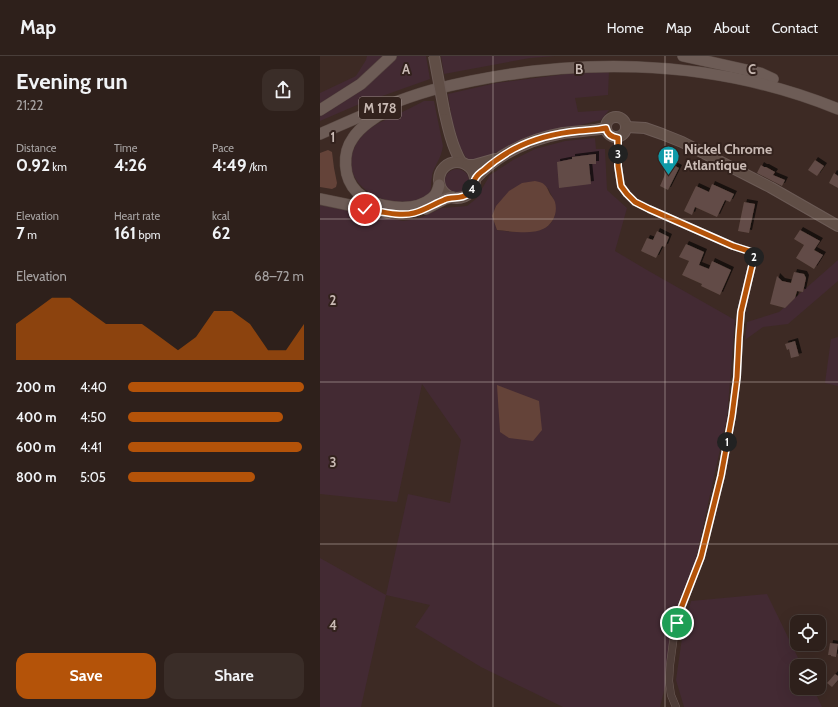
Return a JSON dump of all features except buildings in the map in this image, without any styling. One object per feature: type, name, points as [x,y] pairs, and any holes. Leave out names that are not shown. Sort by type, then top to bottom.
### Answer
[{"type":"main road","points":[[320,110],[361,84],[391,56]]},
{"type":"main road","points":[[320,199],[365,209],[397,214],[412,214],[445,199],[463,197],[472,190],[475,179],[474,174],[456,153],[448,128],[434,56]]},
{"type":"main road","points":[[683,56],[760,73],[838,102]]},
{"type":"main road","name":"M 178","points":[[320,128],[413,89],[494,68],[526,63],[615,57],[636,58],[707,65],[773,79]]},
{"type":"main road","name":"M 178","points":[[320,134],[392,103],[442,87],[509,72],[579,64],[657,66],[694,69],[751,80],[838,108]]},
{"type":"main road","points":[[439,185],[437,192],[432,198],[422,204],[410,208],[388,206],[377,203],[356,191],[350,182],[346,169],[346,152],[353,138],[364,126],[382,113],[434,93],[442,87]]},
{"type":"main road","points":[[613,117],[620,117],[625,121],[627,127],[625,133],[618,138],[611,136],[606,128],[608,121],[613,117]]},
{"type":"main road","points":[[627,127],[645,128],[682,142],[770,187],[838,226]]},
{"type":"main road","points":[[447,164],[448,128]]},
{"type":"main road","points":[[475,179],[493,162],[516,148],[538,140],[562,134],[606,128]]},
{"type":"main road","points":[[452,198],[442,191],[438,180],[441,170],[447,164],[452,162],[474,165],[502,156]]},
{"type":"street","points":[[618,138],[618,166],[621,186],[635,202],[733,246],[755,253],[741,312],[737,377],[732,416],[721,476],[701,557],[680,611],[674,635],[669,681],[671,695],[676,707]]},
{"type":"shaded area","points":[[367,56],[385,56],[347,89],[320,104],[320,93],[356,76]]},
{"type":"shaded area","points":[[394,56],[426,56],[430,79],[357,105],[320,121],[320,114]]},
{"type":"shaded area","points":[[441,56],[555,56],[530,58],[444,74]]},
{"type":"shaded area","points":[[609,71],[608,95],[575,98],[578,112],[609,110],[601,120],[522,140],[486,157],[473,160],[467,159],[460,147],[452,120],[448,94],[496,83],[566,74]]},
{"type":"shaded area","points":[[424,101],[434,101],[443,146],[440,157],[432,173],[430,193],[426,197],[409,204],[383,199],[372,194],[362,187],[355,178],[351,167],[352,156],[356,145],[365,133],[372,127]]},
{"type":"shaded area","points":[[595,138],[596,149],[605,149],[607,190],[627,208],[615,251],[735,320],[727,418],[696,558],[676,609],[665,687],[660,707],[563,707],[481,667],[415,627],[430,605],[386,595],[408,494],[450,503],[461,440],[422,384],[397,502],[320,494],[320,205],[403,221],[418,219],[442,208],[467,206],[476,199],[490,175],[513,160],[535,149],[565,141]],"holes":[[[548,188],[554,200],[555,214],[552,222],[537,231],[516,232],[497,230],[492,216],[496,206]]]},
{"type":"shaded area","points":[[328,150],[332,152],[337,183],[336,187],[332,189],[320,187],[320,153]]},
{"type":"shaded area","points":[[457,169],[466,172],[469,181],[466,190],[457,193],[448,190],[445,181],[448,172]]},
{"type":"shaded area","points":[[535,181],[545,185],[555,201],[556,210],[554,218],[550,224],[543,229],[533,232],[497,230],[492,216],[496,206],[509,191],[522,183]]},
{"type":"shaded area","points":[[838,260],[838,281],[788,324],[763,327],[745,340],[747,322],[779,312]]},
{"type":"shaded area","points":[[838,337],[838,386],[825,383],[831,339]]},
{"type":"shaded area","points":[[497,385],[539,401],[542,430],[533,441],[509,438],[500,432]]},
{"type":"shaded area","points":[[320,558],[386,595],[361,707],[320,707]]},
{"type":"shaded area","points":[[767,594],[790,641],[790,651],[795,651],[799,659],[790,659],[790,695],[816,695],[822,707],[684,707],[676,680],[682,638],[691,601]]},
{"type":"place","name":"Nickel Chrome Atlantique","points":[[669,176]]},
{"type":"route","points":[[365,209],[397,214],[412,214],[445,199],[463,197],[472,190],[475,179],[480,174],[493,162],[516,148],[538,140],[562,134],[606,128],[608,134],[614,138],[618,138],[618,166],[621,186],[635,202],[733,246],[755,253],[741,312],[737,377],[732,416],[721,476],[701,557],[688,594],[680,611],[677,623]]}]
